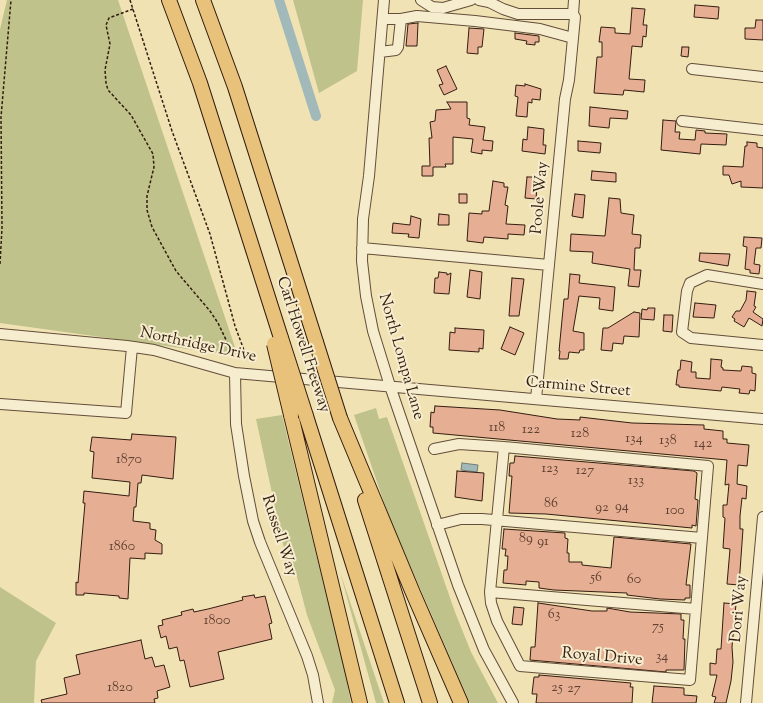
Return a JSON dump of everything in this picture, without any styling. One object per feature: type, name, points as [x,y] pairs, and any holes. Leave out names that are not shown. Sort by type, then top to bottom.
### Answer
[{"type":"highway","name":"Carl Howell Freeway","points":[[169,0],[200,83],[272,307],[277,338],[306,416],[397,703]]},
{"type":"highway","name":"Carl Howell Freeway","points":[[203,0],[235,87],[430,703]]},
{"type":"highway","points":[[277,338],[291,414],[360,703]]},
{"type":"highway","points":[[340,418],[398,559],[461,703]]},
{"type":"street","name":"North Lompa Lane","points":[[384,0],[369,176],[363,219],[362,248],[367,304],[390,386],[437,525],[471,619],[494,668],[514,703]]},
{"type":"street","points":[[421,0],[432,7],[443,8],[471,0]]},
{"type":"street","points":[[479,0],[490,2],[518,14],[573,14]]},
{"type":"street","name":"Poole Way","points":[[536,399],[565,99],[569,80],[575,17],[573,14],[574,0]]},
{"type":"street","points":[[383,19],[401,19],[417,16],[475,21],[540,29],[573,38]]},
{"type":"street","points":[[380,52],[396,50],[398,47],[401,19]]},
{"type":"street","points":[[692,70],[763,77]]},
{"type":"street","points":[[682,122],[763,130]]},
{"type":"street","points":[[362,248],[550,265]]},
{"type":"street","points":[[763,284],[707,275],[690,283],[683,315],[682,332],[691,338],[763,346]]},
{"type":"street","name":"Northridge Drive","points":[[0,334],[154,350],[235,373],[390,386]]},
{"type":"street","points":[[0,404],[126,413],[132,347]]},
{"type":"street","name":"Russell Way","points":[[235,373],[236,424],[253,521],[260,542],[307,656],[313,674],[318,703]]},
{"type":"street","name":"Carmine Street","points":[[390,386],[763,419]]},
{"type":"street","name":"Royal Drive","points":[[434,449],[459,444],[504,447],[708,466],[690,680],[520,666],[495,616],[491,603],[490,592],[504,447]]},
{"type":"street","name":"Dori Way","points":[[746,703],[763,517]]},
{"type":"street","points":[[437,525],[469,518],[702,538]]},
{"type":"street","points":[[490,592],[696,609]]},
{"type":"path","points":[[0,264],[2,228],[1,117],[11,0]]},
{"type":"path","points":[[130,0],[172,131],[210,234],[235,326],[248,361]]},
{"type":"path","points":[[133,9],[109,18],[106,25],[110,44],[105,70],[106,83],[108,90],[131,115],[153,154],[154,167],[147,196],[147,210],[152,227],[176,271],[210,311],[218,323],[228,344]]},
{"type":"green space","points":[[7,0],[118,0],[238,356],[0,323],[0,29]]},
{"type":"green space","points":[[293,0],[363,0],[357,71],[319,93]]},
{"type":"green space","points":[[376,408],[379,419],[387,417],[455,612],[471,652],[498,703],[470,703],[389,517],[354,415]]},
{"type":"green space","points":[[282,415],[344,668],[351,703],[332,703],[335,690],[307,615],[296,573],[289,572],[256,419]]},
{"type":"green space","points":[[340,572],[384,703],[376,703]]},
{"type":"green space","points":[[0,587],[56,623],[36,661],[34,703],[0,703]]},
{"type":"water","points":[[462,463],[478,465],[477,472],[461,470]]},
{"type":"building","points":[[695,5],[719,7],[718,19],[694,17]]},
{"type":"building","points":[[632,8],[645,9],[643,25],[647,25],[646,37],[643,36],[642,47],[632,46],[629,79],[645,80],[644,92],[624,90],[623,95],[594,93],[597,57],[602,57],[602,42],[599,42],[601,27],[615,28],[615,33],[630,34]]},
{"type":"building","points":[[756,20],[763,20],[763,40],[745,39],[745,28],[755,28]]},
{"type":"building","points":[[418,23],[417,46],[406,46],[408,24]]},
{"type":"building","points":[[469,28],[484,29],[482,47],[478,47],[478,54],[467,53]]},
{"type":"building","points":[[515,33],[539,36],[539,42],[535,42],[535,45],[526,44],[527,41],[515,39]]},
{"type":"building","points":[[682,47],[689,47],[688,57],[681,56]]},
{"type":"building","points":[[446,66],[457,89],[444,95],[439,85],[443,84],[437,70]]},
{"type":"building","points":[[525,84],[541,89],[540,100],[532,99],[532,103],[528,102],[527,117],[516,116],[518,97],[515,96],[516,85],[525,86]]},
{"type":"building","points":[[447,102],[467,102],[467,118],[470,119],[469,125],[485,127],[483,140],[493,141],[492,151],[482,150],[482,154],[471,152],[473,139],[453,137],[453,164],[445,164],[446,167],[433,167],[433,176],[422,176],[422,166],[430,166],[429,138],[432,138],[430,122],[435,121],[436,110],[451,109]]},
{"type":"building","points":[[590,107],[628,111],[627,119],[610,118],[609,128],[589,126]]},
{"type":"building","points":[[663,120],[676,121],[675,132],[680,132],[679,139],[695,140],[696,130],[705,131],[705,133],[727,134],[726,145],[701,144],[700,154],[661,150]]},
{"type":"building","points":[[528,127],[544,129],[543,145],[546,145],[545,154],[522,151],[523,139],[527,140]]},
{"type":"building","points":[[578,141],[601,143],[600,153],[578,151]]},
{"type":"building","points":[[747,142],[757,143],[757,147],[763,148],[763,188],[741,187],[741,181],[732,184],[729,175],[723,175],[723,166],[743,167],[745,146],[747,146]]},
{"type":"building","points":[[592,171],[616,173],[616,182],[591,180]]},
{"type":"building","points":[[527,177],[538,177],[536,199],[525,198]]},
{"type":"building","points":[[493,181],[504,183],[504,187],[508,187],[505,205],[508,206],[506,224],[525,225],[524,235],[508,234],[508,239],[484,237],[483,243],[467,241],[469,213],[482,214],[482,211],[489,211]]},
{"type":"building","points":[[459,194],[467,194],[467,203],[459,203]]},
{"type":"building","points":[[575,194],[585,195],[583,218],[572,216]]},
{"type":"building","points":[[609,198],[620,199],[621,213],[634,215],[632,234],[641,235],[640,248],[635,248],[634,270],[641,270],[639,287],[628,286],[630,269],[592,263],[593,252],[570,251],[571,234],[605,236]]},
{"type":"building","points":[[439,214],[449,215],[449,225],[438,225]]},
{"type":"building","points":[[411,216],[421,219],[419,238],[408,237],[409,234],[392,233],[393,223],[410,225]]},
{"type":"building","points":[[744,237],[762,238],[761,248],[756,248],[754,264],[760,265],[759,274],[750,273],[750,270],[745,269],[747,247],[743,246]]},
{"type":"building","points":[[700,253],[730,254],[728,266],[699,261]]},
{"type":"building","points":[[470,270],[482,272],[480,299],[467,297]]},
{"type":"building","points":[[439,272],[447,273],[447,275],[451,273],[449,294],[434,293],[435,278],[438,278]]},
{"type":"building","points":[[570,274],[580,275],[579,283],[615,287],[613,311],[599,309],[600,298],[579,296],[573,331],[584,333],[584,350],[580,350],[579,353],[569,352],[568,359],[559,359],[564,299],[568,299]]},
{"type":"building","points":[[512,278],[524,279],[519,316],[509,316]]},
{"type":"building","points":[[747,291],[756,292],[754,306],[756,307],[753,312],[763,319],[762,326],[749,318],[744,327],[734,321],[735,319],[732,317],[736,311],[740,311],[746,300]]},
{"type":"building","points":[[695,303],[716,305],[714,318],[693,317]]},
{"type":"building","points":[[648,308],[655,308],[654,320],[641,319],[642,309],[647,310]]},
{"type":"building","points":[[634,312],[640,313],[639,337],[624,336],[623,344],[613,343],[612,351],[601,350],[603,328],[608,328]]},
{"type":"building","points":[[664,315],[673,315],[672,332],[663,331]]},
{"type":"building","points":[[510,327],[524,333],[515,355],[501,349]]},
{"type":"building","points":[[455,328],[484,330],[483,349],[479,348],[479,352],[449,350],[450,332],[455,333]]},
{"type":"building","points":[[711,359],[722,360],[721,367],[723,370],[741,371],[742,366],[752,367],[752,373],[756,374],[755,391],[750,390],[749,394],[739,393],[740,389],[722,387],[721,391],[679,387],[679,385],[676,385],[681,360],[692,362],[691,372],[696,372],[696,378],[710,379]]},
{"type":"building","points":[[435,406],[500,410],[557,419],[580,420],[580,417],[632,423],[704,425],[704,429],[723,431],[723,439],[727,439],[727,443],[749,445],[747,466],[738,465],[737,484],[747,486],[746,499],[742,498],[740,516],[740,529],[743,529],[739,585],[727,584],[730,549],[723,548],[725,518],[723,517],[723,505],[727,505],[729,484],[725,485],[727,460],[433,433],[433,427],[430,427],[431,412],[434,413]]},
{"type":"building","points":[[132,434],[176,437],[173,479],[142,475],[141,483],[138,483],[136,507],[134,507],[133,521],[150,523],[150,529],[156,530],[155,540],[162,544],[162,554],[145,553],[145,559],[130,558],[128,599],[119,598],[119,596],[84,593],[84,595],[76,595],[76,582],[78,583],[85,503],[83,503],[84,491],[129,496],[130,482],[92,478],[94,452],[90,451],[92,437],[131,440]]},
{"type":"building","points":[[515,456],[694,471],[697,473],[695,499],[698,500],[696,526],[692,525],[692,528],[546,514],[509,513],[512,476],[509,476],[510,463],[514,463]]},
{"type":"building","points":[[457,471],[484,473],[482,501],[455,497]]},
{"type":"building","points":[[504,529],[565,533],[565,538],[568,539],[567,553],[569,553],[569,562],[582,562],[582,565],[611,568],[614,537],[691,544],[686,585],[690,585],[690,598],[685,598],[685,600],[660,599],[627,595],[627,593],[554,590],[539,588],[539,582],[526,581],[526,585],[503,583],[504,570],[507,570],[508,556],[505,556],[506,549],[502,549]]},
{"type":"building","points":[[254,595],[255,598],[265,596],[272,623],[269,624],[272,639],[218,652],[224,679],[190,687],[184,660],[180,661],[177,647],[169,649],[166,636],[161,638],[158,626],[163,625],[162,620],[182,615],[181,612],[193,609],[194,612],[208,609],[243,600],[242,597]]},
{"type":"building","points":[[538,603],[592,611],[607,611],[607,608],[630,612],[681,614],[681,620],[684,620],[684,670],[666,670],[666,672],[530,660],[531,647],[535,647]]},
{"type":"building","points":[[724,603],[736,604],[732,647],[733,662],[731,681],[726,703],[714,703],[716,697],[712,696],[717,675],[710,675],[710,663],[716,664],[717,649],[721,649]]},
{"type":"building","points":[[514,607],[524,608],[522,625],[512,624]]},
{"type":"building","points":[[141,640],[145,659],[152,657],[155,667],[164,665],[170,687],[157,691],[158,698],[154,699],[155,703],[42,703],[41,700],[67,694],[64,678],[80,674],[76,655]]},
{"type":"building","points":[[539,675],[631,683],[630,687],[633,687],[632,703],[536,703],[537,694],[532,694],[534,677],[539,677]]},
{"type":"building","points":[[654,686],[684,688],[684,695],[697,696],[696,703],[652,703]]},
{"type":"waterway","points":[[279,0],[316,116]]}]
